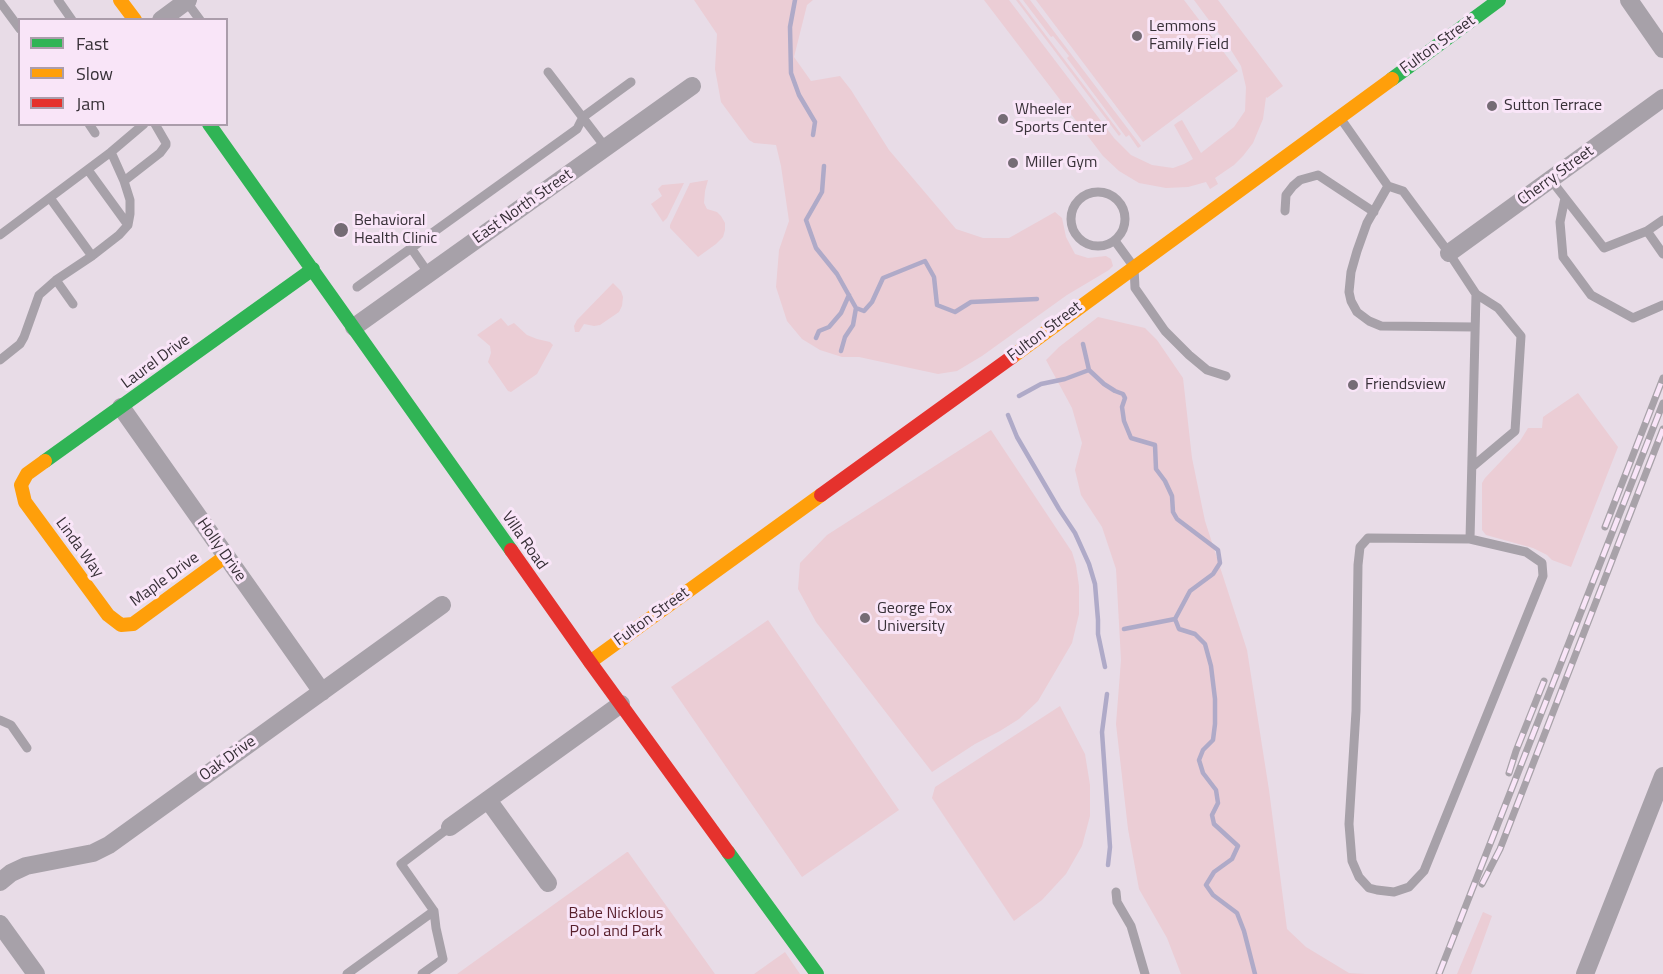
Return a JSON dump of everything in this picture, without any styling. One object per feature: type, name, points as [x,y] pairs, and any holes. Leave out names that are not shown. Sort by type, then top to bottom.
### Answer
[{"type":"street","points":[[120,0],[132,18]]},
{"type":"street","name":"Fulton Street","points":[[590,662],[992,372],[1499,0]]},
{"type":"street","points":[[1629,0],[1663,49]]},
{"type":"street","points":[[164,18],[187,1]]},
{"type":"street","name":"East North Street","points":[[354,327],[692,86]]},
{"type":"street","name":"Cherry Street","points":[[1449,254],[1663,98]]},
{"type":"street","name":"Villa Road","points":[[210,126],[590,662],[817,974]]},
{"type":"street","name":"Laurel Drive","points":[[21,485],[27,474],[313,269]]},
{"type":"street","name":"Holly Drive","points":[[121,407],[322,693]]},
{"type":"street","name":"Linda Way","points":[[21,485],[25,502],[108,615],[121,625]]},
{"type":"street","name":"Maple Drive","points":[[121,625],[133,624],[226,556]]},
{"type":"street","name":"Oak Drive","points":[[0,882],[11,873],[26,866],[93,853],[109,845],[442,605]]},
{"type":"street","points":[[450,827],[621,704]]},
{"type":"street","points":[[1585,974],[1663,776]]},
{"type":"street","points":[[488,800],[548,883]]},
{"type":"street","points":[[0,924],[36,974]]},
{"type":"lane","points":[[57,0],[70,18]]},
{"type":"lane","points":[[187,1],[199,18]]},
{"type":"lane","points":[[0,2],[18,25]]},
{"type":"lane","points":[[548,72],[606,148]]},
{"type":"lane","points":[[357,287],[577,129],[583,117],[631,82]]},
{"type":"lane","points":[[1340,117],[1388,186],[1403,190],[1476,294],[1498,308],[1521,336],[1515,431],[1472,467]]},
{"type":"lane","points":[[0,236],[88,170],[142,126]]},
{"type":"lane","points":[[124,181],[160,153],[166,145],[155,126]]},
{"type":"lane","points":[[0,360],[20,344],[39,295],[56,280],[92,256],[128,225],[129,200],[124,181],[111,152]]},
{"type":"lane","points":[[88,170],[128,225]]},
{"type":"lane","points":[[1285,211],[1286,195],[1293,186],[1300,180],[1318,175],[1374,212]]},
{"type":"lane","points":[[1551,180],[1604,248],[1647,231],[1663,220]]},
{"type":"lane","points":[[1388,186],[1367,223],[1351,272],[1349,292],[1357,312],[1369,321],[1382,326],[1475,327]]},
{"type":"lane","points":[[1091,192],[1102,192],[1112,195],[1120,202],[1125,212],[1126,223],[1122,233],[1115,241],[1095,246],[1084,243],[1076,236],[1071,215],[1075,205],[1082,197],[1091,192]]},
{"type":"lane","points":[[51,198],[92,256]]},
{"type":"lane","points":[[1565,198],[1560,222],[1563,257],[1591,295],[1633,318],[1663,305]]},
{"type":"lane","points":[[1647,231],[1663,254]]},
{"type":"lane","points":[[1115,241],[1134,267],[1135,288],[1165,332],[1206,370],[1226,376]]},
{"type":"lane","points":[[411,248],[429,274]]},
{"type":"lane","points":[[56,280],[73,304]]},
{"type":"lane","points":[[1470,539],[1476,294]]},
{"type":"lane","points":[[1368,538],[1470,539],[1526,552],[1542,563],[1543,576],[1424,871],[1409,887],[1394,891],[1369,888],[1359,877],[1352,861],[1349,824],[1356,711],[1360,547],[1368,538]]},
{"type":"lane","points":[[0,720],[11,725],[27,748]]},
{"type":"lane","points":[[422,974],[443,959],[435,928],[434,911],[401,864],[450,827]]},
{"type":"lane","points":[[1116,892],[1117,903],[1131,926],[1145,974]]},
{"type":"lane","points":[[347,974],[434,911]]},
{"type":"green space","points":[[694,0],[813,0],[807,5],[794,57],[811,81],[840,76],[889,150],[956,229],[983,238],[1009,238],[1055,212],[1062,218],[1066,237],[1075,254],[1088,258],[1106,256],[1111,259],[1113,266],[957,371],[938,374],[859,357],[842,357],[820,350],[802,339],[787,321],[776,287],[779,250],[789,221],[776,145],[754,143],[749,140],[721,102],[715,69],[717,34]]},
{"type":"green space","points":[[984,0],[1009,0],[1114,138],[1131,155],[1152,165],[1173,168],[1193,159],[1174,125],[1178,122],[1182,120],[1201,153],[1234,127],[1245,111],[1246,87],[1241,66],[1194,0],[1218,0],[1283,86],[1266,97],[1263,119],[1253,143],[1234,165],[1215,178],[1218,184],[1210,189],[1206,182],[1188,187],[1166,188],[1139,183],[1119,171],[1103,156]]},
{"type":"green space","points":[[1016,0],[1019,0],[1121,134],[1119,136]]},
{"type":"green space","points":[[1023,0],[1030,0],[1141,146],[1138,148],[1129,135],[1126,137],[1067,58],[1069,56],[1053,36],[1051,37]]},
{"type":"green space","name":"Lemmons Family Field","points":[[1036,0],[1184,0],[1238,71],[1143,142]]},
{"type":"green space","points":[[708,180],[704,203],[707,209],[721,216],[725,223],[725,230],[723,237],[716,244],[698,257],[670,228],[670,225],[690,183]]},
{"type":"green space","points":[[684,183],[663,222],[651,204],[662,196],[658,189],[662,185]]},
{"type":"green space","points":[[613,283],[621,291],[623,297],[619,312],[600,325],[584,324],[579,332],[575,332],[574,326],[577,320]]},
{"type":"green space","points":[[1098,317],[1145,328],[1157,340],[1183,378],[1192,458],[1205,521],[1247,650],[1269,790],[1287,929],[1306,947],[1349,973],[1366,974],[1181,974],[1167,938],[1139,889],[1128,829],[1116,724],[1121,660],[1116,569],[1102,527],[1081,495],[1075,470],[1082,443],[1072,408],[1046,360]]},
{"type":"green space","points":[[501,318],[508,326],[514,323],[527,335],[553,345],[537,374],[511,392],[488,362],[491,353],[490,346],[477,335]]},
{"type":"green space","points":[[1578,393],[1618,447],[1571,567],[1552,560],[1533,548],[1486,535],[1482,530],[1482,483],[1520,441],[1528,428],[1542,428],[1543,417]]},
{"type":"green space","points":[[991,430],[1072,552],[1079,586],[1079,614],[1072,643],[1038,701],[1019,719],[932,772],[816,622],[798,589],[800,563],[827,535]]},
{"type":"green space","points":[[768,620],[899,810],[802,877],[671,687]]},
{"type":"green space","points":[[1060,706],[1085,754],[1090,785],[1090,816],[1082,846],[1066,874],[1042,900],[1014,921],[932,798],[935,787]]},
{"type":"green space","name":"Babe Nicklous Pool and Park","points":[[627,852],[715,974],[457,974]]},
{"type":"green space","points":[[1483,912],[1492,916],[1471,974],[1457,974]]},
{"type":"green space","points":[[785,952],[800,974],[754,974]]},
{"type":"waterway","points":[[795,0],[790,27],[791,73],[799,95],[815,122],[813,135]]},
{"type":"waterway","points":[[824,166],[822,192],[806,220],[816,248],[837,274],[856,308],[864,311],[872,302],[883,278],[925,261],[934,277],[937,305],[955,312],[971,302],[1037,299]]},
{"type":"waterway","points":[[816,338],[819,331],[829,327],[841,313],[849,295]]},
{"type":"waterway","points":[[841,351],[845,337],[853,325],[856,308]]},
{"type":"waterway","points":[[1083,344],[1089,370],[1104,384],[1123,394],[1125,398],[1122,407],[1124,421],[1131,438],[1155,445],[1156,469],[1172,496],[1173,512],[1177,519],[1218,550],[1220,563],[1213,574],[1190,591],[1175,619],[1179,629],[1195,634],[1205,644],[1211,666],[1215,724],[1213,740],[1203,750],[1199,760],[1203,773],[1216,790],[1218,803],[1212,815],[1214,824],[1238,846],[1232,859],[1214,872],[1206,885],[1213,895],[1237,913],[1255,974]]},
{"type":"waterway","points":[[1019,396],[1041,384],[1065,379],[1089,370]]},
{"type":"waterway","points":[[1008,415],[1017,437],[1075,533],[1089,564],[1095,584],[1098,634],[1105,667]]},
{"type":"waterway","points":[[1124,629],[1175,619]]},
{"type":"waterway","points":[[1107,694],[1102,732],[1110,847],[1108,865]]},
{"type":"railway","points":[[1605,527],[1663,378]]},
{"type":"railway","points":[[1439,974],[1663,403]]},
{"type":"railway","points":[[1482,884],[1500,849],[1663,429]]},
{"type":"railway","points":[[1509,773],[1544,681]]},
{"type":"traffic: fast","points":[[1392,79],[1499,0]]},
{"type":"traffic: fast","points":[[210,126],[511,550]]},
{"type":"traffic: fast","points":[[45,461],[313,269]]},
{"type":"traffic: fast","points":[[728,852],[817,974]]},
{"type":"traffic: slow","points":[[120,0],[134,18]]},
{"type":"traffic: slow","points":[[1012,357],[1392,79]]},
{"type":"traffic: slow","points":[[45,461],[27,474],[21,485],[25,502],[108,615],[121,625],[133,624],[226,556]]},
{"type":"traffic: slow","points":[[590,662],[821,495]]},
{"type":"traffic: jam","points":[[821,495],[1012,357]]},
{"type":"traffic: jam","points":[[511,550],[728,852]]},
{"type":"place","name":"Lemmons Family Field","points":[[1137,36]]},
{"type":"place","name":"Sutton Terrace","points":[[1492,106]]},
{"type":"place","name":"Wheeler Sports Center","points":[[1003,119]]},
{"type":"place","name":"Miller Gym","points":[[1013,163]]},
{"type":"place","name":"Behavioral Health Clinic","points":[[341,230]]},
{"type":"place","name":"Friendsview","points":[[1353,385]]},
{"type":"place","name":"George Fox University","points":[[865,618]]}]
